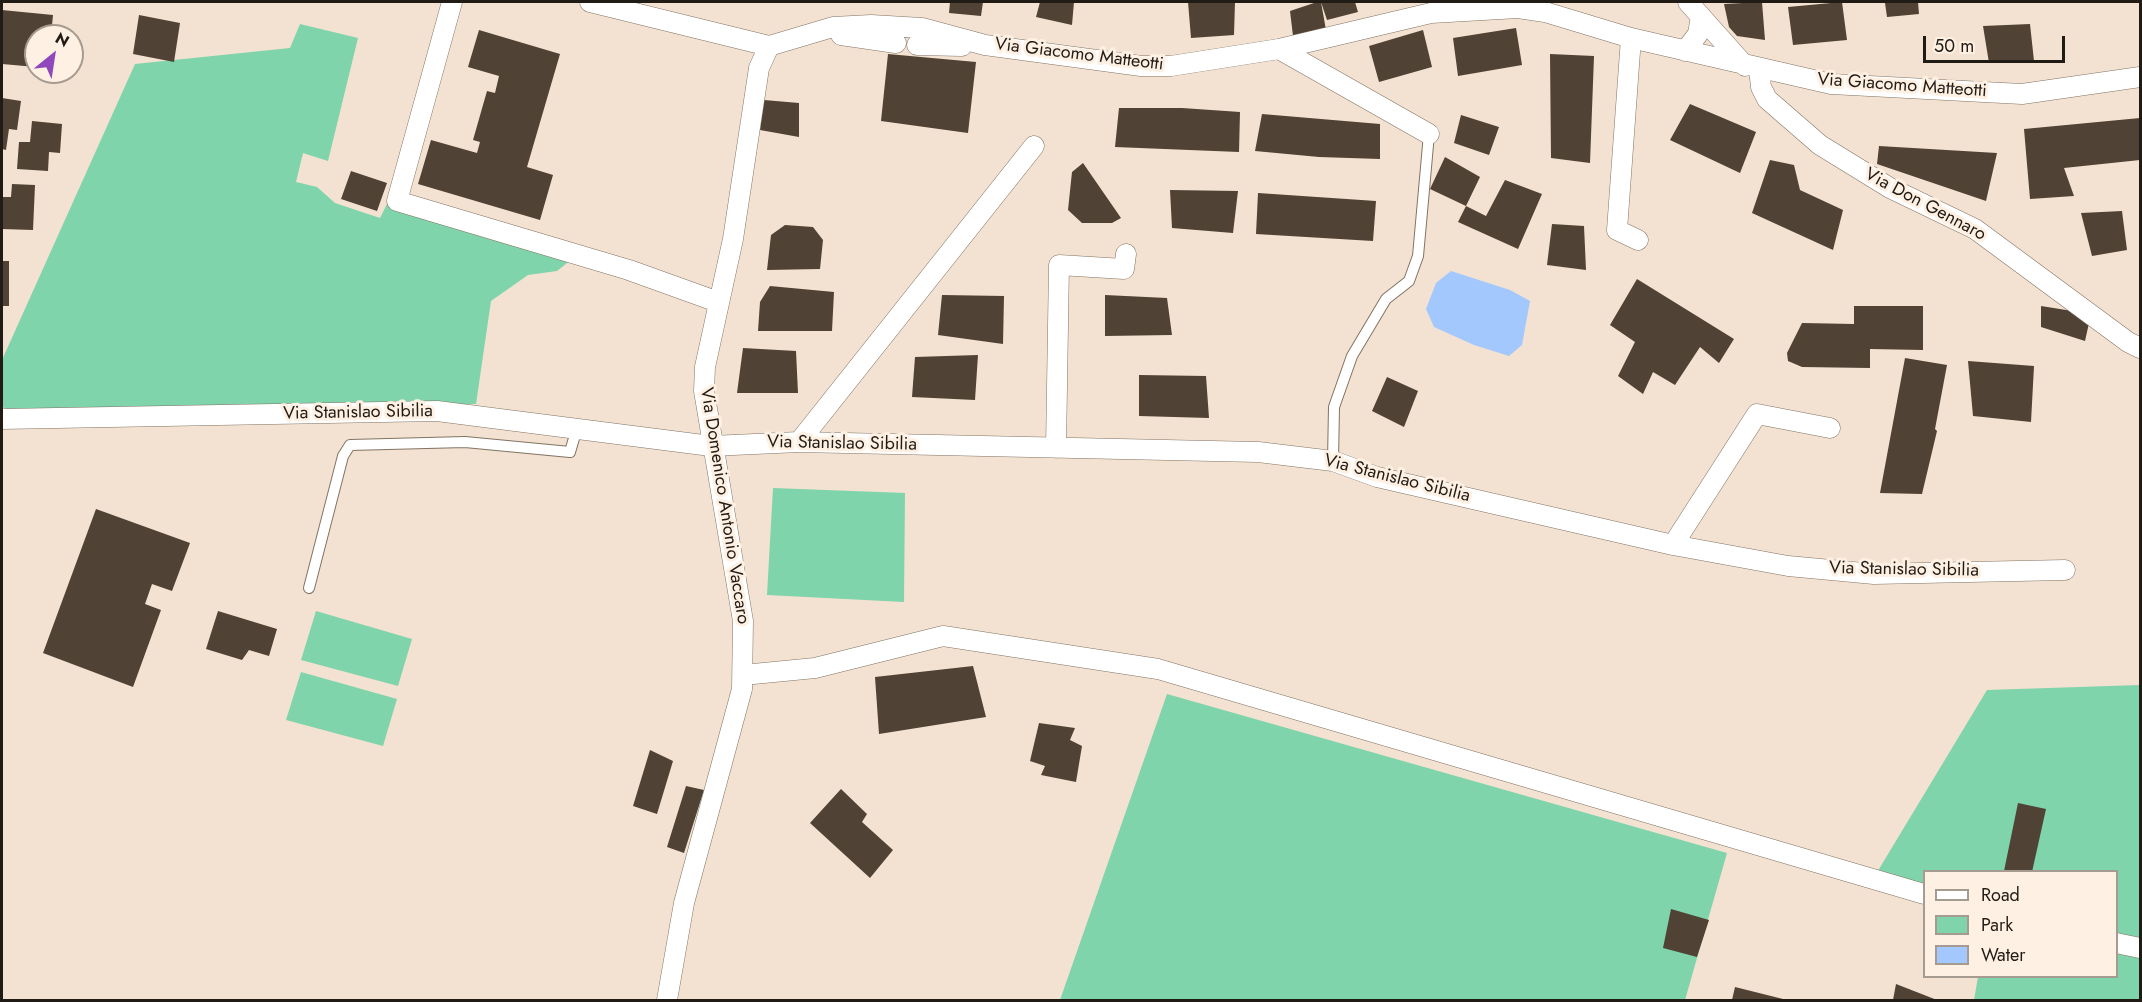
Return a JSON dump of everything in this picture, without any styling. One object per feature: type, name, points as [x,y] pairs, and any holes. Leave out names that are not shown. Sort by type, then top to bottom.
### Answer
[{"type":"street","points":[[452,2],[397,201],[629,270],[718,302]]},
{"type":"street","points":[[590,2],[769,46],[800,36],[847,35],[897,43]]},
{"type":"street","name":"Via Giacomo Matteotti","points":[[800,36],[852,24],[922,28],[985,45],[1141,66],[1171,66],[1279,49],[1431,13],[1550,7],[1631,38],[1752,68],[1831,84],[2022,94],[2140,77]]},
{"type":"street","points":[[1685,51],[1698,34],[1695,9]]},
{"type":"street","points":[[1695,9],[1752,68]]},
{"type":"street","points":[[1631,38],[1617,230],[1638,240]]},
{"type":"street","name":"Via Giacomo Matteotti","points":[[917,45],[985,45]]},
{"type":"street","name":"Via Domenico Antonio Vaccaro","points":[[667,1000],[684,903],[742,689],[743,621],[711,446],[704,391],[705,367],[733,239],[759,68],[769,46]]},
{"type":"street","points":[[1279,49],[1429,134]]},
{"type":"street","name":"Via Don Gennaro","points":[[1752,68],[1767,99],[1820,145],[1890,188],[1975,229],[2128,342],[2140,348]]},
{"type":"street","points":[[799,442],[1034,146]]},
{"type":"street","points":[[1056,448],[1059,265],[1124,269],[1126,254]]},
{"type":"street","name":"Via Stanislao Sibilia","points":[[2,419],[436,411],[711,446],[799,442],[1258,452],[1333,461],[1377,477],[1673,545],[1788,566],[1874,573],[2065,570]]},
{"type":"street","points":[[1673,545],[1757,414],[1830,428]]},
{"type":"street","points":[[743,675],[815,668],[943,636],[1158,669],[1923,894]]},
{"type":"street","points":[[2118,943],[2140,948]]},
{"type":"lane","points":[[1333,461],[1334,407],[1352,356],[1386,299],[1409,281],[1418,256],[1429,134]]},
{"type":"lane","points":[[309,588],[343,456],[351,445],[465,442],[570,452],[577,428]]},
{"type":"green space","points":[[300,24],[358,38],[328,161],[303,153],[296,182],[317,187],[335,203],[380,218],[388,202],[572,259],[557,271],[528,275],[491,301],[476,404],[15,412],[2,407],[2,360],[135,64],[290,48]]},
{"type":"green space","points":[[773,488],[905,493],[904,602],[767,595]]},
{"type":"green space","points":[[316,611],[412,639],[398,686],[301,660]]},
{"type":"green space","points":[[301,672],[397,699],[383,746],[286,720]]},
{"type":"green space","points":[[2140,685],[2140,1000],[1974,1000],[1978,978],[2118,978],[2118,870],[1923,870],[1923,895],[1876,874],[1987,690]]},
{"type":"green space","points":[[1167,694],[1727,853],[1685,1000],[1060,1000]]},
{"type":"water","points":[[1451,271],[1510,290],[1530,301],[1522,345],[1509,356],[1474,345],[1434,327],[1426,309],[1436,283]]},
{"type":"building","points":[[950,2],[983,2],[981,16],[949,13]]},
{"type":"building","points":[[1040,2],[1074,2],[1072,25],[1036,17]]},
{"type":"building","points":[[1188,2],[1235,2],[1234,35],[1191,38]]},
{"type":"building","points":[[1321,2],[1326,30],[1293,36],[1290,11]]},
{"type":"building","points":[[1321,2],[1355,2],[1358,12],[1327,20]]},
{"type":"building","points":[[1762,2],[1765,40],[1737,36],[1729,27],[1724,4]]},
{"type":"building","points":[[1842,2],[1847,40],[1793,45],[1788,7]]},
{"type":"building","points":[[1918,2],[1919,14],[1887,17],[1885,3]]},
{"type":"building","points":[[2,10],[53,15],[52,24],[24,24],[24,66],[2,64]]},
{"type":"building","points":[[139,15],[180,23],[174,62],[133,54]]},
{"type":"building","points":[[2030,24],[2034,61],[1989,63],[1983,26]]},
{"type":"building","points":[[1516,28],[1522,65],[1458,76],[1453,38]]},
{"type":"building","points":[[479,30],[560,54],[527,167],[553,175],[540,220],[418,184],[431,140],[477,153],[480,142],[473,140],[487,91],[495,93],[499,76],[468,67]]},
{"type":"building","points":[[1423,30],[1432,67],[1379,82],[1369,46]]},
{"type":"building","points":[[888,54],[976,62],[968,133],[881,121]]},
{"type":"building","points":[[1550,54],[1594,56],[1590,163],[1551,158]]},
{"type":"building","points":[[2,98],[21,101],[17,130],[9,129],[6,150],[2,149]]},
{"type":"building","points":[[764,100],[799,103],[799,137],[760,130]]},
{"type":"building","points":[[1690,104],[1756,132],[1740,173],[1670,140]]},
{"type":"building","points":[[1119,108],[1182,108],[1240,112],[1239,152],[1115,147]]},
{"type":"building","points":[[1262,114],[1380,124],[1380,159],[1319,157],[1255,151]]},
{"type":"building","points":[[1461,115],[1499,127],[1489,155],[1454,143]]},
{"type":"building","points":[[2140,118],[2140,160],[2064,168],[2074,196],[2030,199],[2024,129]]},
{"type":"building","points":[[32,121],[62,124],[60,153],[49,152],[48,171],[17,169],[19,142],[30,142]]},
{"type":"building","points":[[1879,146],[1997,153],[1986,201],[1877,164]]},
{"type":"building","points":[[1445,157],[1480,177],[1466,206],[1430,189]]},
{"type":"building","points":[[1770,160],[1794,165],[1800,190],[1843,210],[1833,250],[1752,213]]},
{"type":"building","points":[[1083,163],[1121,218],[1112,223],[1082,223],[1068,210],[1072,172]]},
{"type":"building","points":[[351,171],[387,183],[377,211],[341,199]]},
{"type":"building","points":[[1505,180],[1542,194],[1518,249],[1458,222],[1466,206],[1486,216]]},
{"type":"building","points":[[12,184],[35,185],[33,230],[2,229],[2,197],[11,197]]},
{"type":"building","points":[[1170,190],[1238,191],[1233,233],[1172,228]]},
{"type":"building","points":[[1258,193],[1376,201],[1373,241],[1256,234]]},
{"type":"building","points":[[2122,211],[2127,250],[2092,256],[2081,213]]},
{"type":"building","points":[[1552,224],[1584,226],[1586,270],[1547,265]]},
{"type":"building","points":[[785,225],[813,227],[823,240],[820,269],[767,270],[771,235]]},
{"type":"building","points":[[2,261],[9,261],[9,306],[2,306]]},
{"type":"building","points":[[1637,279],[1734,339],[1719,363],[1700,347],[1675,385],[1653,372],[1643,394],[1618,376],[1635,342],[1610,325]]},
{"type":"building","points":[[770,286],[834,292],[832,331],[758,331],[760,302]]},
{"type":"building","points":[[942,295],[1004,296],[1003,344],[938,335]]},
{"type":"building","points":[[1105,295],[1167,298],[1172,335],[1105,336]]},
{"type":"building","points":[[1854,306],[1923,306],[1923,350],[1870,349],[1870,368],[1802,367],[1788,361],[1787,353],[1802,323],[1854,324]]},
{"type":"building","points":[[2041,306],[2091,314],[2085,341],[2041,327]]},
{"type":"building","points":[[743,348],[796,351],[798,393],[737,393]]},
{"type":"building","points":[[978,355],[975,400],[912,397],[915,357]]},
{"type":"building","points":[[1905,358],[1947,365],[1935,429],[1937,431],[1922,494],[1880,493]]},
{"type":"building","points":[[1968,361],[2034,366],[2031,422],[1973,416]]},
{"type":"building","points":[[1139,375],[1206,376],[1209,418],[1139,416]]},
{"type":"building","points":[[1387,377],[1418,391],[1404,427],[1372,411]]},
{"type":"building","points":[[96,509],[190,543],[172,591],[152,584],[145,604],[161,610],[133,687],[43,653]]},
{"type":"building","points":[[218,611],[277,629],[269,656],[249,650],[242,660],[206,649]]},
{"type":"building","points":[[973,666],[986,717],[879,734],[875,677]]},
{"type":"building","points":[[1039,723],[1075,728],[1070,740],[1082,746],[1076,782],[1041,775],[1045,766],[1030,761]]},
{"type":"building","points":[[650,750],[673,761],[657,814],[633,806]]},
{"type":"building","points":[[686,786],[704,790],[684,853],[667,847]]},
{"type":"building","points":[[841,789],[867,814],[862,822],[893,850],[870,878],[810,823]]},
{"type":"building","points":[[2018,803],[2046,809],[2032,870],[2004,870]]},
{"type":"building","points":[[1671,909],[1709,920],[1697,957],[1663,948]]},
{"type":"building","points":[[1896,984],[1937,1000],[1893,1000]]},
{"type":"building","points":[[1735,987],[1787,1000],[1732,1000]]}]
